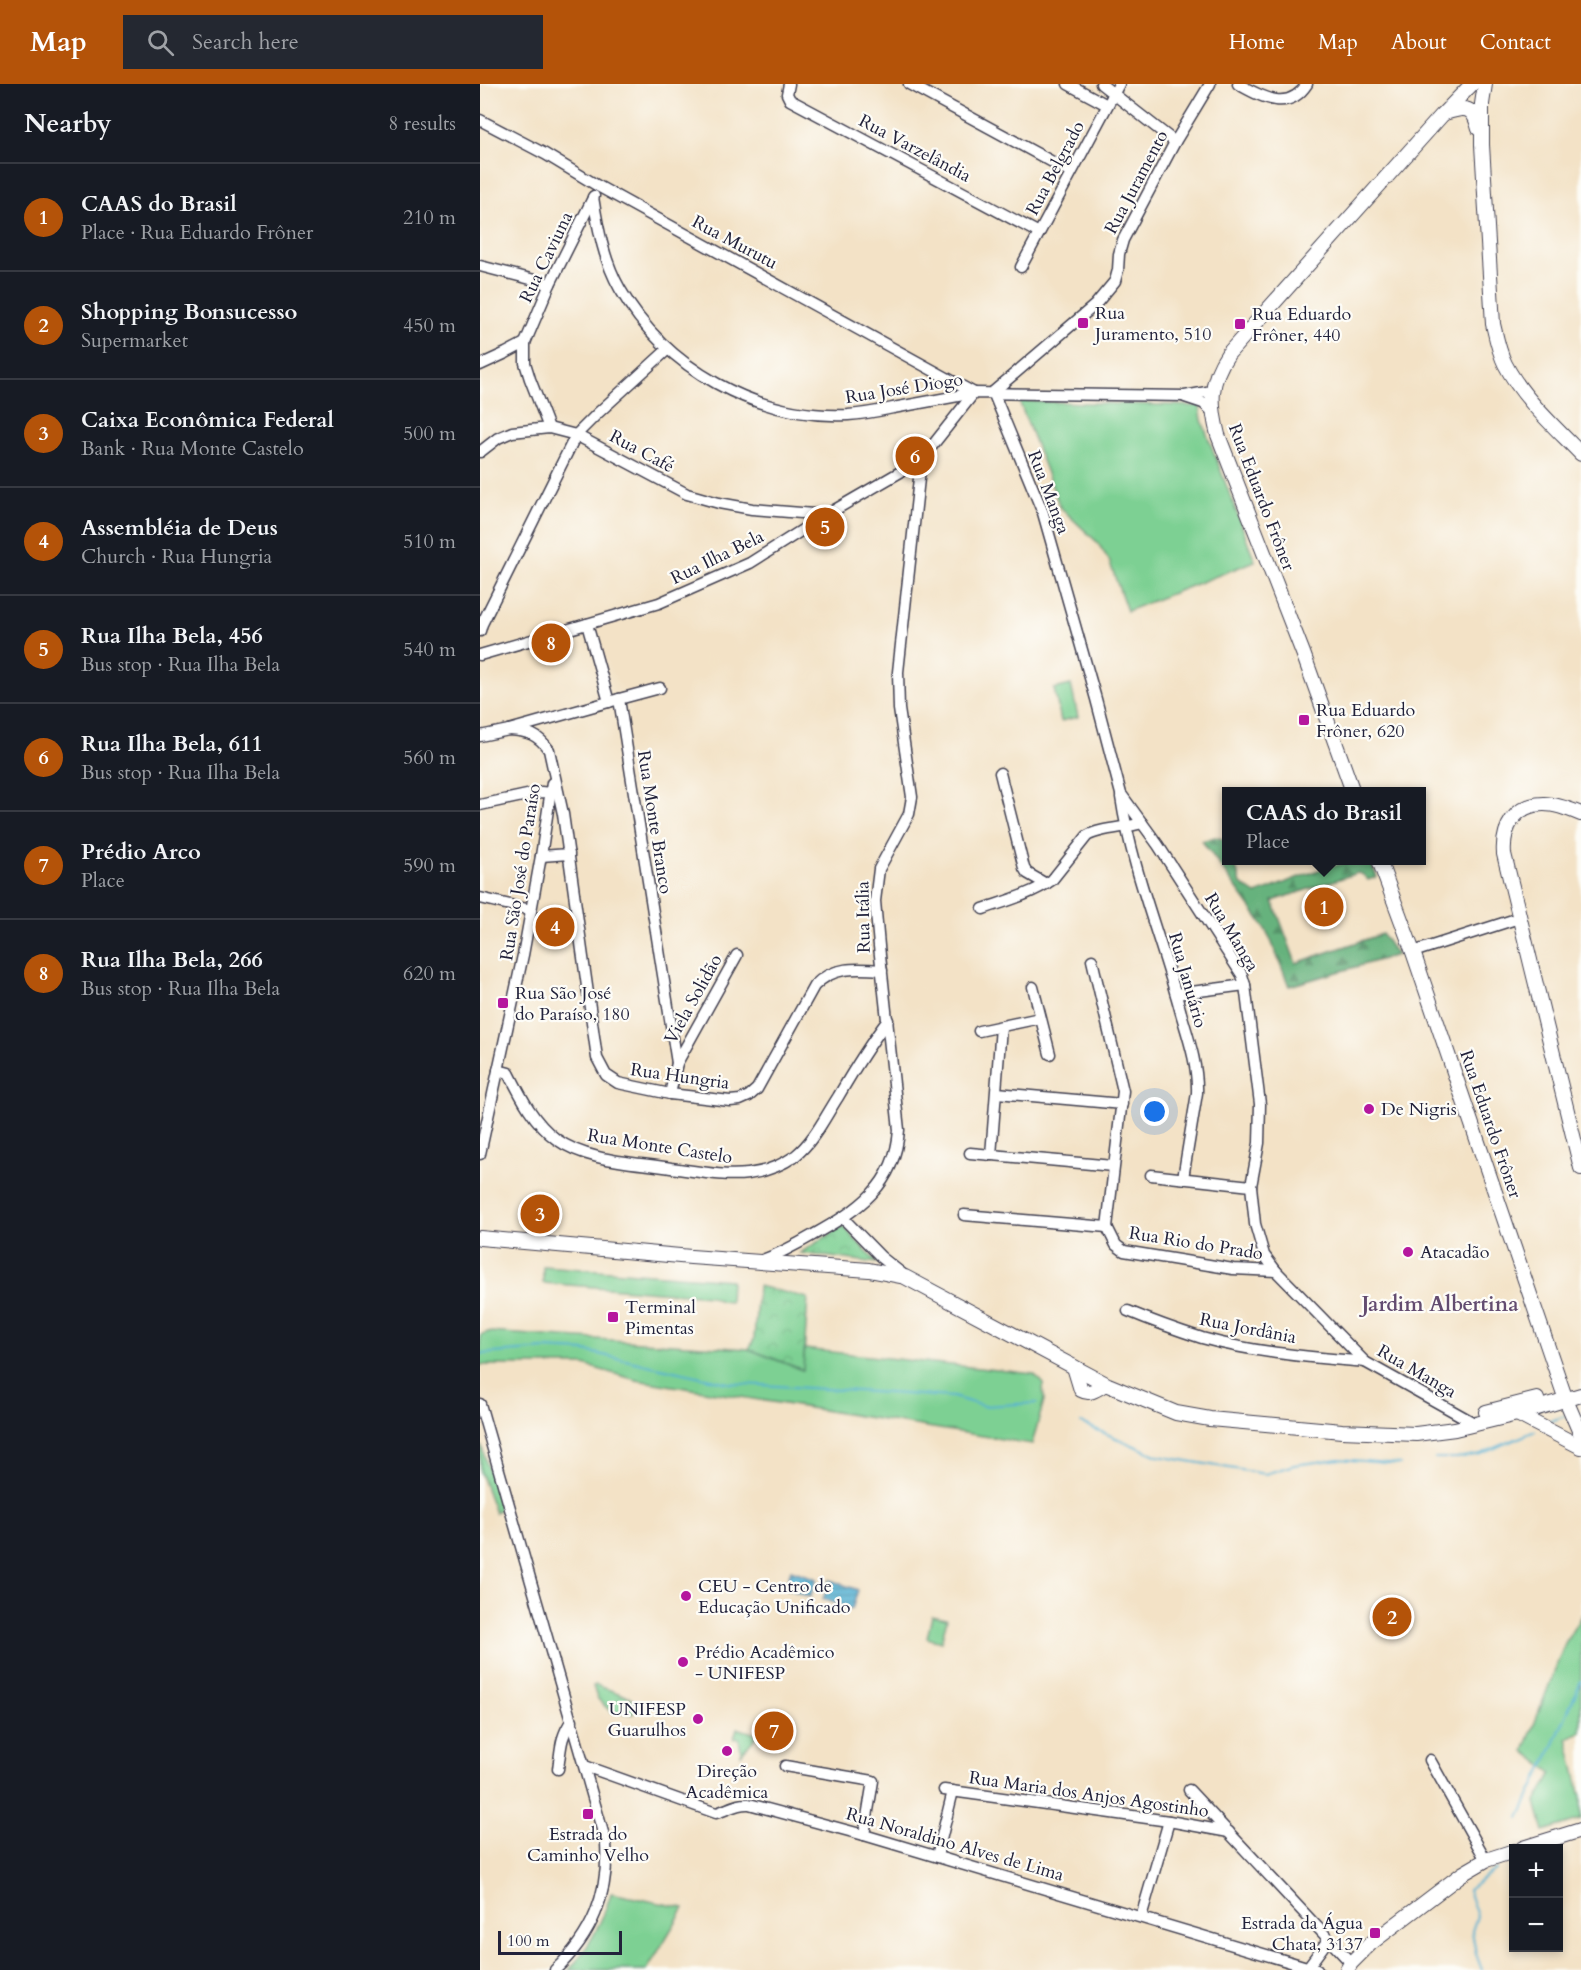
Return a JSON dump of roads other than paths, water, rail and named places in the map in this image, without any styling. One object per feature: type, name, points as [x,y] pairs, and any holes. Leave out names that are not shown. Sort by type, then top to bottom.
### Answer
[{"type":"main road","name":"Rua Eduardo Frôner","points":[[1351,787],[1303,653],[1218,435],[1212,411],[1212,391],[1217,374],[1228,354],[1472,84]]},
{"type":"main road","points":[[1485,84],[1482,104],[1482,146],[1493,324],[1499,349],[1504,363],[1524,394],[1581,454]]},
{"type":"main road","points":[[1442,115],[1459,108],[1472,112],[1482,146]]},
{"type":"main road","points":[[1581,814],[1562,807],[1546,804],[1534,805],[1522,810],[1513,818],[1503,840],[1504,854],[1581,1168]]},
{"type":"main road","name":"Rua Eduardo Frôner","points":[[1380,865],[1575,1395],[1581,1435]]},
{"type":"main road","points":[[480,1238],[869,1270],[905,1277],[1105,1384],[1176,1413],[1210,1419],[1388,1434],[1431,1432],[1575,1395]]},
{"type":"main road","points":[[755,1262],[800,1260],[894,1267],[920,1274],[1149,1398],[1184,1410],[1353,1424],[1436,1425],[1517,1414],[1575,1395]]},
{"type":"main road","points":[[1517,1414],[1581,1447]]},
{"type":"main road","points":[[1536,1844],[1581,1830]]},
{"type":"main road","points":[[1349,1966],[1370,1944],[1462,1874],[1486,1860],[1509,1853]]},
{"type":"street","name":"Rua Varzelândia","points":[[789,84],[787,94],[790,100],[1039,233]]},
{"type":"street","points":[[909,84],[1071,172]]},
{"type":"street","points":[[1068,84],[1107,105]]},
{"type":"street","points":[[1101,84],[1116,89],[1175,142]]},
{"type":"street","name":"Rua Juramento","points":[[993,392],[1095,305],[1112,286],[1118,270],[1123,240],[1175,142],[1210,84]]},
{"type":"street","points":[[1238,84],[1259,95],[1276,100],[1288,100],[1299,94],[1307,84]]},
{"type":"street","name":"Rua Belgrado","points":[[1021,267],[1116,89]]},
{"type":"street","name":"Rua Murutu","points":[[480,120],[974,393]]},
{"type":"street","name":"Rua Caviuna","points":[[525,343],[550,284],[598,186]]},
{"type":"street","name":"Rua José Diogo","points":[[593,197],[607,261],[620,289],[654,335],[668,349],[696,371],[724,388],[752,401],[816,414],[849,415],[974,393]]},
{"type":"street","points":[[480,266],[550,284]]},
{"type":"street","points":[[480,364],[525,343],[525,363]]},
{"type":"street","points":[[481,628],[576,435],[668,349]]},
{"type":"street","points":[[480,452],[498,438],[512,432],[549,428],[525,363],[520,357],[506,353]]},
{"type":"street","points":[[974,393],[1185,396],[1212,391]]},
{"type":"street","name":"Rua Manga","points":[[993,392],[1043,513],[1096,699],[1120,794],[1142,823],[1242,975],[1260,1104],[1261,1125],[1251,1186],[1255,1224],[1264,1255],[1276,1271],[1365,1362],[1470,1421]]},
{"type":"street","name":"Rua Ilha Bela","points":[[480,655],[659,603],[750,563],[826,515],[921,460],[974,393]]},
{"type":"street","points":[[1185,396],[1203,403],[1212,411]]},
{"type":"street","points":[[523,431],[537,419],[539,401]]},
{"type":"street","name":"Rua Café","points":[[549,428],[576,435],[687,494],[752,509],[826,515]]},
{"type":"street","name":"Rua Itália","points":[[755,1262],[779,1254],[843,1218],[866,1200],[885,1174],[897,1149],[899,1130],[875,901],[879,869],[909,814],[912,798],[899,709],[898,672],[921,460]]},
{"type":"street","name":"Rua Café","points":[[788,512],[809,526]]},
{"type":"street","name":"Rua Monte Branco","points":[[587,624],[614,701],[677,1063]]},
{"type":"street","points":[[480,736],[660,688]]},
{"type":"street","name":"Rua Hungria","points":[[509,730],[525,731],[534,735],[549,750],[563,814],[595,1050],[600,1067],[606,1075],[618,1083],[670,1094],[730,1101],[749,1096],[757,1089],[814,986],[822,978],[842,970],[882,970]]},
{"type":"street","name":"Rua São José do Paraíso","points":[[480,1154],[542,856],[552,771]]},
{"type":"street","points":[[1000,773],[1024,867],[1027,873],[1046,884]]},
{"type":"street","points":[[480,805],[541,792],[551,793]]},
{"type":"street","name":"Rua Januário","points":[[1120,794],[1126,828],[1176,994],[1198,1079],[1183,1178]]},
{"type":"street","points":[[983,909],[1036,890],[1052,880],[1087,836],[1093,832],[1126,828],[1142,823]]},
{"type":"street","points":[[542,856],[569,854]]},
{"type":"street","points":[[480,898],[531,910]]},
{"type":"street","points":[[1413,952],[1520,918]]},
{"type":"street","name":"Viela Solidão","points":[[670,1094],[677,1063],[737,955]]},
{"type":"street","name":"Rua Rio do Prado","points":[[1092,960],[1123,1091],[1107,1227],[1116,1245],[1124,1251],[1233,1269],[1276,1271]]},
{"type":"street","points":[[1176,994],[1245,985]]},
{"type":"street","points":[[1033,987],[1050,1054]]},
{"type":"street","points":[[979,1031],[1040,1018]]},
{"type":"street","name":"Rua Monte Castelo","points":[[498,1070],[508,1073],[521,1097],[543,1128],[572,1149],[620,1161],[719,1174],[751,1174],[781,1164],[804,1148],[816,1133],[866,1050],[888,1020]]},
{"type":"street","points":[[991,1155],[1001,1027]]},
{"type":"street","points":[[997,1093],[1122,1104]]},
{"type":"street","points":[[970,1153],[1113,1166]]},
{"type":"street","points":[[1151,1175],[1251,1186]]},
{"type":"street","points":[[964,1215],[1107,1227]]},
{"type":"street","points":[[843,1218],[881,1257],[905,1277]]},
{"type":"street","name":"Rua Jordânia","points":[[1128,1311],[1203,1338],[1239,1346],[1284,1354],[1365,1362]]},
{"type":"street","points":[[480,1404],[536,1618],[572,1720],[606,1843],[605,1879],[601,1898],[584,1938],[555,1970]]},
{"type":"street","points":[[558,1769],[564,1732],[572,1720]]},
{"type":"street","points":[[1430,1760],[1486,1860]]},
{"type":"street","name":"Rua Noraldino Alves de Lima","points":[[585,1766],[716,1813],[741,1804],[749,1804],[937,1856],[1312,1969]]},
{"type":"street","points":[[785,1766],[873,1781],[864,1835]]},
{"type":"street","name":"Rua Maria dos Anjos Agostinho","points":[[937,1856],[949,1790],[1230,1832]]},
{"type":"street","name":"Rua Maria dos Anjos Agostinho","points":[[1189,1790],[1230,1832],[1349,1966]]},
{"type":"street","points":[[1141,1917],[1168,1821]]},
{"type":"street","points":[[1312,1969],[1328,1940]]},
{"type":"water","points":[[791,1570],[817,1579],[810,1597],[785,1588]]},
{"type":"water","points":[[830,1580],[858,1590],[852,1609],[823,1599]]},
{"type":"waterway","points":[[480,1354],[545,1349],[585,1351],[728,1383],[953,1397],[983,1406],[1037,1403]]},
{"type":"waterway","points":[[1548,1422],[1565,1416]]},
{"type":"waterway","points":[[1081,1423],[1158,1456],[1265,1474],[1294,1465],[1339,1459],[1400,1464]]},
{"type":"waterway","points":[[1435,1458],[1457,1458],[1481,1454],[1535,1431]]},
{"type":"waterway","points":[[1519,1818],[1581,1681]]},
{"type":"waterway","points":[[1482,1970],[1476,1954],[1472,1931],[1477,1916],[1468,1890],[1496,1869]]},
{"type":"place","name":"Rua Juramento, 510","points":[[1083,323]]},
{"type":"place","name":"Rua Eduardo Frôner, 440","points":[[1240,324]]},
{"type":"place","name":"Rua Ilha Bela, 611","points":[[915,456]]},
{"type":"place","name":"Rua Ilha Bela, 456","points":[[825,527]]},
{"type":"place","name":"Rua Ilha Bela, 266","points":[[551,643]]},
{"type":"place","name":"Rua Eduardo Frôner, 620","points":[[1304,720]]},
{"type":"place","name":"CAAS do Brasil","points":[[1324,907]]},
{"type":"place","name":"Assembléia de Deus","points":[[555,927]]},
{"type":"place","name":"Rua São José do Paraíso, 180","points":[[503,1003]]},
{"type":"place","name":"De Nigris","points":[[1369,1109]]},
{"type":"place","name":"Caixa Econômica Federal","points":[[540,1214]]},
{"type":"place","name":"Atacadão","points":[[1408,1252]]},
{"type":"place","name":"Terminal Pimentas","points":[[613,1317]]},
{"type":"place","name":"CEU - Centro de Educação Unificado","points":[[686,1596]]},
{"type":"place","name":"Shopping Bonsucesso","points":[[1392,1617]]},
{"type":"place","name":"Prédio Acadêmico - UNIFESP","points":[[683,1662]]},
{"type":"place","name":"UNIFESP Guarulhos","points":[[698,1719]]},
{"type":"place","name":"Prédio Arco","points":[[774,1731]]},
{"type":"place","name":"Direção Acadêmica","points":[[727,1751]]},
{"type":"place","name":"Estrada do Caminho Velho","points":[[588,1814]]},
{"type":"place","name":"Estrada da Água Chata, 3137","points":[[1375,1933]]},
{"type":"district","name":"Jardim Albertina","points":[[1440,1304]]}]
